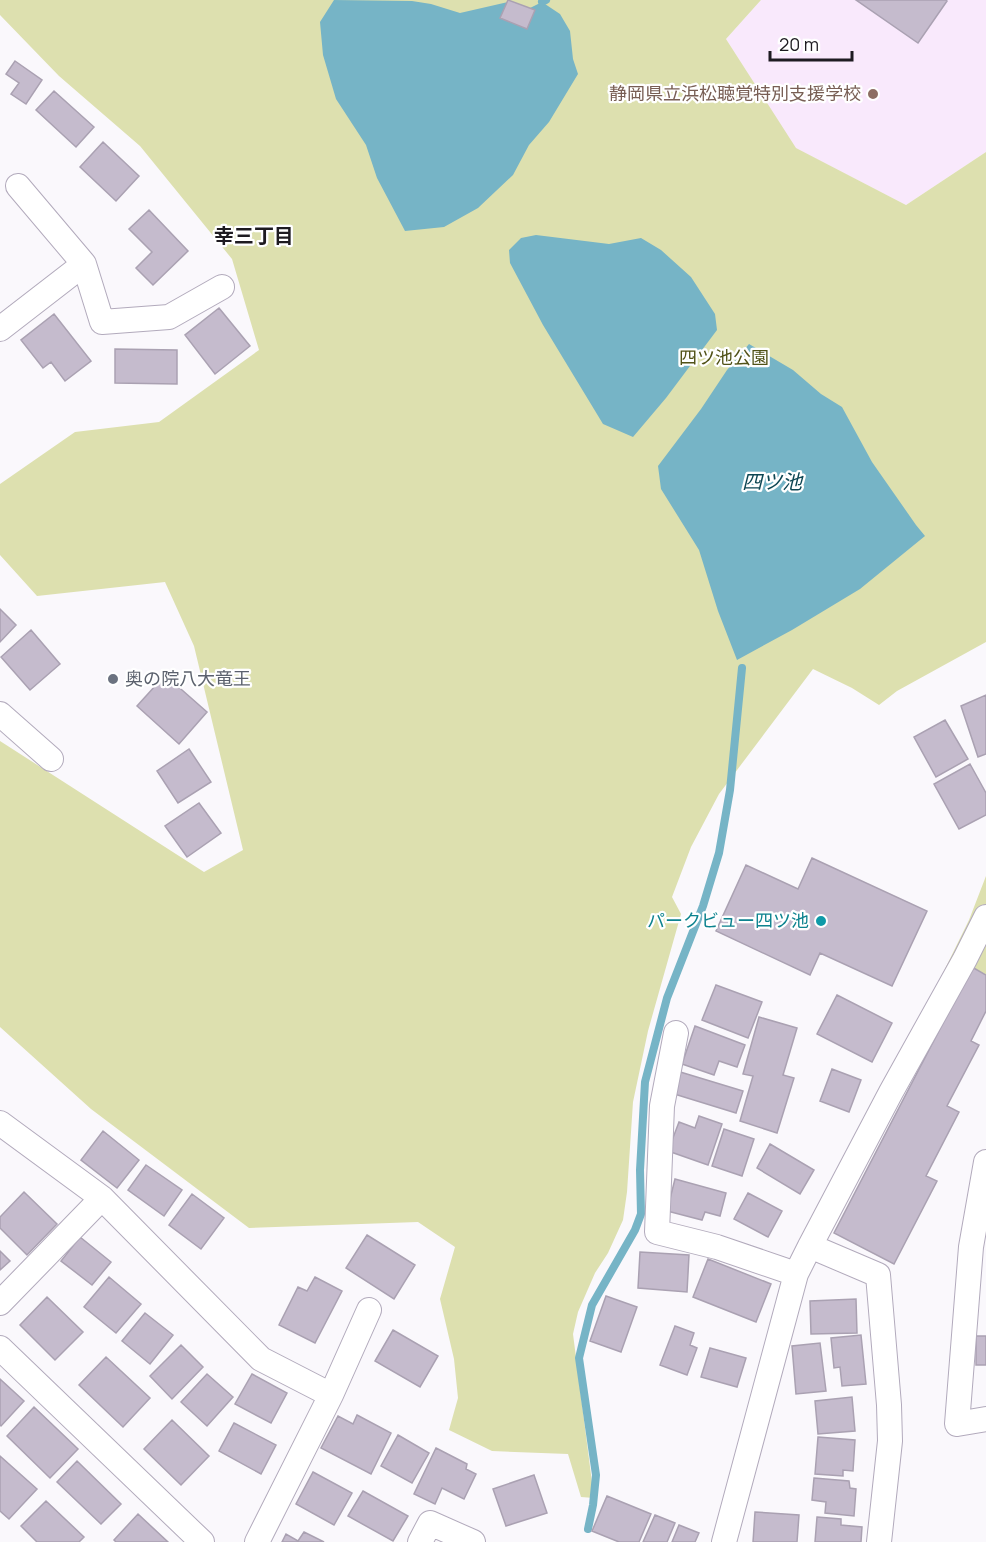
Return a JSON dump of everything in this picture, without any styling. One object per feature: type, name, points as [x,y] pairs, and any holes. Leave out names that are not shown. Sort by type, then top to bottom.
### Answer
[{"type":"street","points":[[18,186],[84,264],[102,322],[169,317],[222,287]]},
{"type":"street","points":[[0,330],[84,264]]},
{"type":"street","points":[[0,714],[51,759]]},
{"type":"street","points":[[724,1542],[796,1274],[891,1092],[986,918]]},
{"type":"street","points":[[676,1033],[662,1106],[657,1232],[717,1247],[796,1274]]},
{"type":"street","points":[[0,1123],[102,1198],[261,1359],[331,1395]]},
{"type":"street","points":[[986,1162],[971,1247],[957,1424],[986,1419]]},
{"type":"street","points":[[0,1303],[102,1198]]},
{"type":"street","points":[[810,1246],[878,1275],[890,1441],[879,1542]]},
{"type":"street","points":[[257,1542],[331,1395],[369,1310]]},
{"type":"street","points":[[0,1348],[202,1542]]},
{"type":"street","points":[[420,1542],[430,1523],[473,1542]]},
{"type":"shaded area","name":"静岡県立浜松聴覚特別支援学校","points":[[761,0],[986,0],[986,152],[906,205],[795,148],[726,39]]},
{"type":"green space","name":"四ツ池公園","points":[[0,0],[761,0],[726,39],[796,148],[906,205],[986,152],[986,642],[897,691],[879,705],[852,688],[813,669],[719,794],[691,847],[672,897],[681,914],[648,1031],[633,1102],[623,1220],[608,1253],[595,1273],[578,1312],[573,1334],[594,1498],[581,1497],[568,1454],[492,1451],[449,1430],[458,1398],[454,1359],[440,1299],[455,1247],[418,1222],[249,1228],[91,1109],[0,1027],[0,741],[204,872],[243,850],[194,646],[165,582],[37,596],[0,555],[0,484],[75,432],[159,422],[259,350],[232,259],[140,146],[59,76],[0,15]]},
{"type":"green space","points":[[986,876],[986,993],[942,975],[969,920]]},
{"type":"water","points":[[334,0],[412,1],[460,13],[508,2],[528,9],[542,2],[560,14],[570,31],[573,59],[578,74],[549,122],[529,145],[513,175],[478,208],[444,227],[405,231],[377,178],[366,145],[336,99],[323,55],[320,22]]},
{"type":"water","points":[[536,235],[609,244],[641,238],[661,250],[691,277],[715,314],[717,330],[666,398],[633,437],[603,424],[543,325],[510,263],[509,250],[521,238]]},
{"type":"water","name":"四ツ池","points":[[749,344],[793,370],[821,394],[842,407],[872,462],[925,536],[860,589],[737,660],[718,611],[699,550],[661,489],[658,466],[727,370]]},
{"type":"building","points":[[508,0],[535,10],[527,29],[500,18]]},
{"type":"building","points":[[856,0],[946,0],[947,1],[918,43]]},
{"type":"building","points":[[15,61],[42,80],[26,104],[11,94],[19,83],[6,74]]},
{"type":"building","points":[[54,91],[94,127],[76,147],[36,110]]},
{"type":"building","points":[[103,142],[139,176],[116,201],[80,167]]},
{"type":"building","points":[[149,210],[188,251],[153,285],[136,268],[152,252],[129,229]]},
{"type":"building","points":[[219,308],[250,346],[215,374],[185,335]]},
{"type":"building","points":[[54,314],[91,361],[65,381],[51,362],[43,368],[21,340]]},
{"type":"building","points":[[115,349],[177,350],[177,384],[115,383]]},
{"type":"building","points":[[0,609],[16,625],[0,642]]},
{"type":"building","points":[[31,630],[60,664],[30,690],[1,657]]},
{"type":"building","points":[[165,675],[207,712],[179,744],[137,706]]},
{"type":"building","points":[[986,695],[986,754],[978,757],[961,706]]},
{"type":"building","points":[[945,720],[968,759],[936,777],[914,737]]},
{"type":"building","points":[[189,749],[211,782],[178,803],[157,771]]},
{"type":"building","points":[[970,764],[986,793],[986,815],[959,829],[934,784]]},
{"type":"building","points":[[199,803],[221,833],[187,857],[165,826]]},
{"type":"building","name":"パークビュー四ツ池","points":[[812,858],[927,911],[892,986],[820,953],[810,975],[716,931],[746,865],[798,889]]},
{"type":"building","points":[[972,967],[986,975],[986,1011],[971,1041],[979,1045],[947,1106],[959,1112],[926,1176],[937,1181],[894,1264],[834,1233]]},
{"type":"building","points":[[716,985],[762,1002],[748,1038],[702,1020]]},
{"type":"building","points":[[837,995],[892,1023],[872,1062],[817,1034]]},
{"type":"building","points":[[759,1017],[797,1028],[783,1075],[794,1078],[777,1133],[740,1121],[753,1076],[743,1074]]},
{"type":"building","points":[[695,1026],[745,1045],[737,1067],[719,1061],[714,1075],[682,1064]]},
{"type":"building","points":[[832,1069],[861,1080],[849,1112],[820,1101]]},
{"type":"building","points":[[677,1071],[743,1091],[736,1113],[671,1093]]},
{"type":"building","points":[[699,1116],[722,1124],[708,1165],[668,1151],[679,1122],[695,1128]]},
{"type":"building","points":[[724,1129],[754,1139],[742,1176],[712,1166]]},
{"type":"building","points":[[103,1131],[139,1160],[117,1188],[81,1160]]},
{"type":"building","points":[[770,1144],[814,1170],[800,1194],[757,1168]]},
{"type":"building","points":[[146,1165],[182,1190],[164,1216],[128,1190]]},
{"type":"building","points":[[675,1179],[726,1193],[720,1216],[705,1212],[702,1220],[667,1211]]},
{"type":"building","points":[[24,1192],[57,1224],[27,1255],[0,1228],[0,1217]]},
{"type":"building","points":[[748,1193],[782,1211],[768,1237],[734,1219]]},
{"type":"building","points":[[192,1194],[224,1218],[201,1249],[169,1225]]},
{"type":"building","points":[[367,1235],[415,1265],[394,1299],[346,1268]]},
{"type":"building","points":[[80,1237],[111,1262],[92,1285],[61,1261]]},
{"type":"building","points":[[0,1251],[10,1261],[0,1270]]},
{"type":"building","points":[[640,1252],[689,1255],[687,1292],[638,1288]]},
{"type":"building","points":[[708,1259],[771,1284],[756,1322],[693,1297]]},
{"type":"building","points":[[109,1277],[141,1304],[116,1333],[84,1307]]},
{"type":"building","points":[[315,1277],[342,1291],[315,1343],[279,1325],[298,1287],[307,1291]]},
{"type":"building","points":[[606,1296],[637,1307],[621,1352],[590,1341]]},
{"type":"building","points":[[47,1297],[83,1332],[55,1360],[20,1325]]},
{"type":"building","points":[[856,1299],[857,1333],[811,1334],[810,1301]]},
{"type":"building","points":[[145,1313],[173,1335],[150,1364],[122,1341]]},
{"type":"building","points":[[675,1326],[694,1333],[690,1345],[697,1348],[687,1375],[660,1365]]},
{"type":"building","points":[[393,1330],[438,1356],[420,1387],[375,1361]]},
{"type":"building","points":[[861,1335],[866,1384],[842,1386],[840,1367],[834,1368],[831,1338]]},
{"type":"building","points":[[976,1336],[986,1336],[986,1365],[976,1365]]},
{"type":"building","points":[[820,1343],[826,1391],[796,1394],[792,1346]]},
{"type":"building","points":[[181,1345],[203,1367],[172,1399],[150,1376]]},
{"type":"building","points":[[710,1348],[746,1358],[737,1387],[701,1377]]},
{"type":"building","points":[[106,1357],[150,1398],[123,1427],[79,1385]]},
{"type":"building","points":[[207,1374],[233,1397],[207,1426],[181,1402]]},
{"type":"building","points":[[252,1374],[287,1393],[271,1423],[235,1404]]},
{"type":"building","points":[[0,1379],[24,1401],[1,1426],[0,1425]]},
{"type":"building","points":[[852,1397],[855,1431],[818,1434],[815,1401]]},
{"type":"building","points":[[34,1407],[78,1449],[50,1478],[7,1436]]},
{"type":"building","points":[[357,1415],[391,1433],[371,1474],[321,1448],[338,1416],[353,1424]]},
{"type":"building","points":[[172,1420],[209,1456],[181,1485],[144,1449]]},
{"type":"building","points":[[234,1423],[276,1445],[261,1474],[219,1451]]},
{"type":"building","points":[[398,1435],[429,1453],[412,1483],[381,1466]]},
{"type":"building","points":[[818,1437],[855,1440],[853,1471],[843,1470],[843,1476],[815,1474]]},
{"type":"building","points":[[436,1448],[467,1464],[466,1469],[476,1474],[464,1499],[442,1488],[435,1504],[414,1494]]},
{"type":"building","points":[[0,1456],[37,1489],[9,1519],[0,1511]]},
{"type":"building","points":[[77,1461],[121,1504],[101,1524],[57,1482]]},
{"type":"building","points":[[313,1472],[352,1493],[334,1525],[296,1504]]},
{"type":"building","points":[[534,1475],[547,1513],[506,1526],[493,1489]]},
{"type":"building","points":[[814,1478],[849,1481],[850,1488],[856,1489],[854,1516],[825,1513],[826,1502],[812,1500]]},
{"type":"building","points":[[363,1491],[408,1516],[393,1541],[348,1516]]},
{"type":"building","points":[[607,1496],[651,1514],[639,1542],[619,1542],[592,1531]]},
{"type":"building","points":[[46,1501],[84,1537],[79,1542],[37,1542],[21,1526]]},
{"type":"building","points":[[755,1512],[799,1515],[797,1542],[753,1542]]},
{"type":"building","points":[[138,1514],[168,1542],[116,1542],[114,1540]]},
{"type":"building","points":[[655,1515],[675,1523],[667,1542],[643,1542]]},
{"type":"building","points":[[817,1517],[841,1519],[841,1525],[862,1527],[861,1542],[815,1542]]},
{"type":"building","points":[[679,1525],[699,1533],[695,1542],[672,1542]]},
{"type":"building","points":[[304,1532],[324,1542],[282,1542],[286,1534],[298,1541]]},
{"type":"waterway","points":[[542,2],[546,0]]},
{"type":"waterway","points":[[588,1529],[596,1475],[579,1358],[592,1305],[635,1230],[641,1214],[640,1170],[645,1082],[667,998],[703,906],[719,853],[730,790],[742,668]]},
{"type":"place","name":"静岡県立浜松聴覚特別支援学校","points":[[873,94]]},
{"type":"place","name":"奥の院八大竜王","points":[[113,679]]},
{"type":"place","name":"パークビュー四ツ池","points":[[821,921]]},
{"type":"district","name":"幸三丁目","points":[[254,236]]}]
